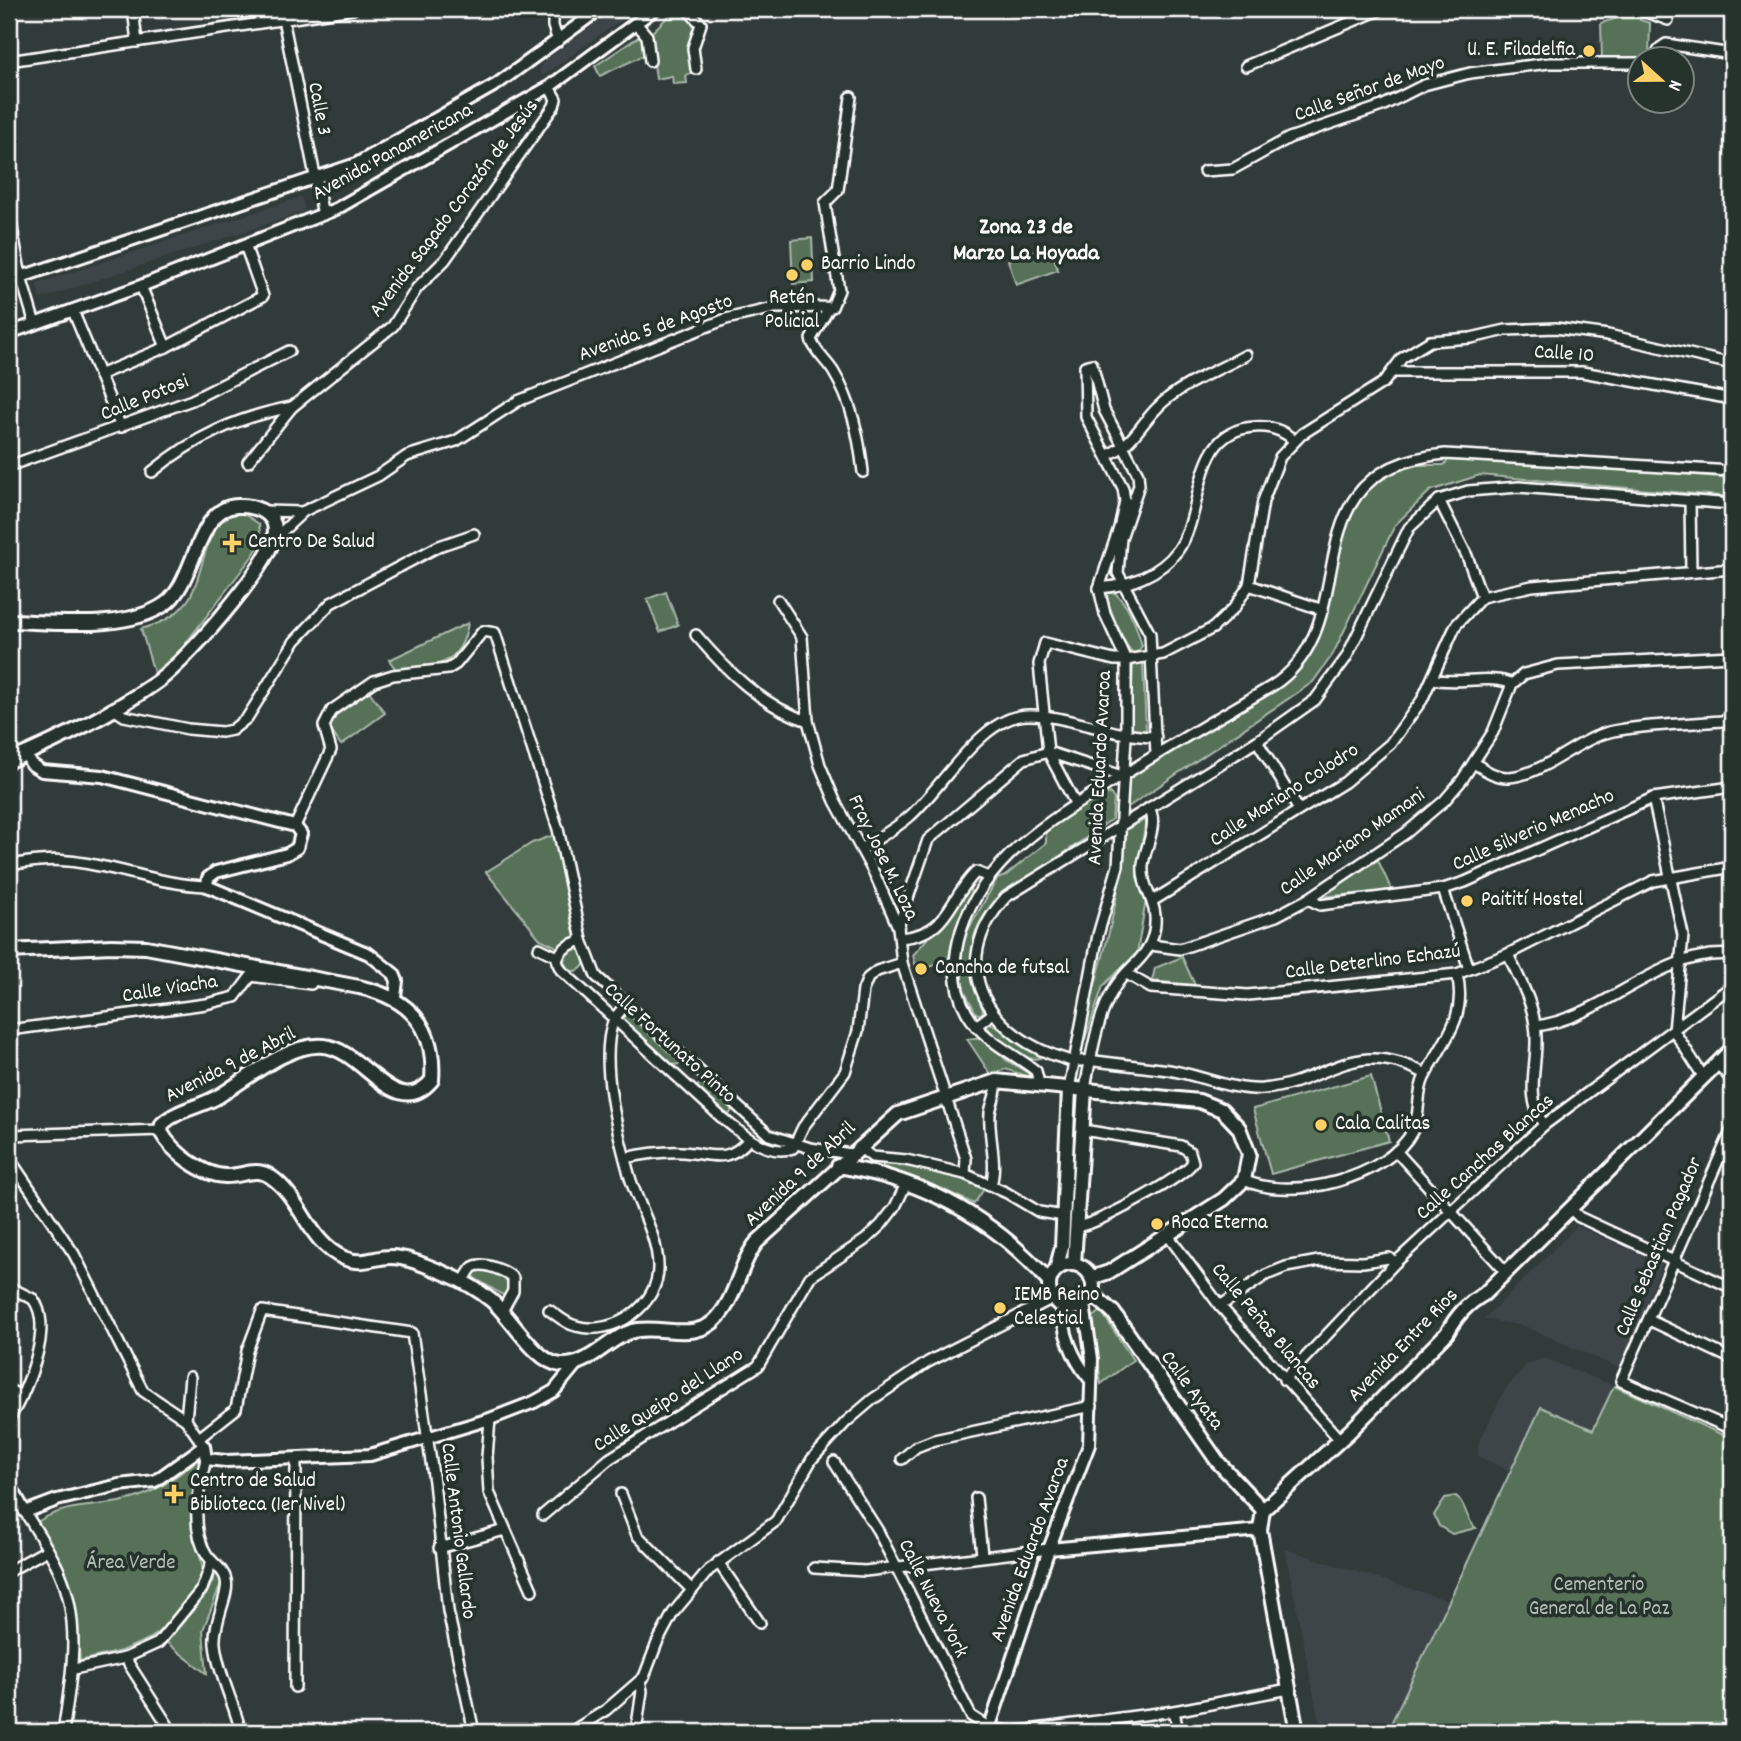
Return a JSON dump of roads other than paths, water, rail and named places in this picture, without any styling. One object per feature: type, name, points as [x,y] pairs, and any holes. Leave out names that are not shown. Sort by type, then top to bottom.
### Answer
[{"type":"main road","points":[[9,621],[123,620],[145,614],[164,605],[177,593],[205,529],[219,512],[238,506],[265,511],[275,526],[274,539],[244,587],[190,654],[154,685],[61,739],[9,761]]},
{"type":"main road","points":[[9,951],[146,947],[326,981],[395,997]]},
{"type":"main road","name":"Avenida 9 de Abril","points":[[395,997],[416,1020],[432,1061],[432,1080],[419,1091],[399,1093],[384,1086],[356,1058],[320,1045],[299,1049],[259,1069],[218,1097],[173,1115],[162,1124],[161,1130],[170,1144],[208,1173],[228,1176],[254,1171],[272,1177],[293,1199],[323,1244],[342,1257],[367,1262],[401,1258],[463,1282],[502,1311],[544,1357],[554,1363],[577,1363],[636,1330],[693,1331],[712,1323],[728,1302],[750,1251],[838,1166],[898,1114],[996,1081],[1199,1101],[1222,1110],[1232,1118],[1245,1141],[1249,1166],[1244,1180]]},
{"type":"main road","name":"Avenida Entre Rios","points":[[1263,1510],[1340,1440],[1447,1333],[1469,1303],[1484,1294],[1732,1049]]},
{"type":"main road","name":"Avenida Eduardo Avaroa","points":[[1053,1275],[1061,1256],[1069,1089]]},
{"type":"main road","points":[[1074,1264],[1079,1226],[1085,1089]]},
{"type":"main road","points":[[838,1166],[906,1182],[958,1205],[1053,1275]]},
{"type":"main road","points":[[1091,1278],[1110,1272],[1224,1199],[1244,1180]]},
{"type":"main road","points":[[1053,1275],[1074,1264]]},
{"type":"main road","points":[[1053,1275],[1053,1298],[1064,1307],[1087,1298],[1091,1278],[1085,1269],[1074,1264]]},
{"type":"main road","name":"Calle Ayata","points":[[1087,1298],[1113,1312],[1218,1461],[1263,1510]]},
{"type":"main road","points":[[1263,1510],[1260,1531],[1297,1732]]},
{"type":"street","points":[[133,9],[137,41]]},
{"type":"street","name":"Calle 3","points":[[281,9],[313,179],[323,215]]},
{"type":"street","points":[[9,61],[353,9]]},
{"type":"street","points":[[553,9],[553,26],[558,41]]},
{"type":"street","name":"Avenida Panamericana","points":[[9,281],[356,164],[497,84],[600,9]]},
{"type":"street","name":"Avenida Panamericana","points":[[9,333],[141,286],[323,215],[361,196],[549,87],[655,9]]},
{"type":"street","points":[[687,9],[701,24],[693,48],[696,69]]},
{"type":"street","points":[[1247,65],[1382,9]]},
{"type":"street","points":[[1638,9],[1668,20]]},
{"type":"street","points":[[636,23],[647,36],[650,61]]},
{"type":"street","points":[[1696,49],[1732,54]]},
{"type":"street","name":"Calle Señor de Mayo","points":[[1203,171],[1233,169],[1289,138],[1382,106],[1424,85],[1470,73],[1538,63],[1626,63]]},
{"type":"street","name":"Avenida Sagado Corazón de Jesús","points":[[248,462],[292,407],[393,326],[417,288],[445,260],[554,106],[556,99],[549,87]]},
{"type":"street","points":[[851,97],[838,190],[825,203],[839,290],[837,301],[829,308],[811,339],[833,370],[852,412],[859,433],[863,472]]},
{"type":"street","points":[[9,211],[20,277],[34,324]]},
{"type":"street","points":[[99,374],[166,347],[263,296],[245,245]]},
{"type":"street","points":[[141,286],[166,347]]},
{"type":"street","name":"Avenida 5 de Agosto","points":[[274,539],[304,511],[378,476],[407,456],[456,441],[518,401],[726,319],[758,310],[829,308]]},
{"type":"street","points":[[73,311],[121,427]]},
{"type":"street","points":[[1075,803],[1048,752],[1039,656],[1045,643],[1114,660],[1126,660],[1153,657],[1181,646],[1213,628],[1234,608],[1249,586],[1267,483],[1280,457],[1294,441],[1323,419],[1384,382],[1402,358],[1430,341],[1471,338],[1506,330],[1556,328],[1608,335],[1732,364]]},
{"type":"street","name":"Calle Potosi","points":[[9,467],[192,400],[289,351]]},
{"type":"street","points":[[1108,455],[1126,447],[1163,402],[1246,355]]},
{"type":"street","points":[[1156,754],[1153,657],[1144,618],[1123,586],[1117,561],[1139,485],[1139,474],[1104,410],[1092,365],[1085,366],[1087,417],[1123,488],[1125,501],[1099,588],[1123,586],[1157,570],[1178,550],[1190,522],[1204,468],[1219,443],[1228,435],[1255,427],[1279,430],[1294,441]]},
{"type":"street","name":"Calle 10","points":[[1392,372],[1582,372],[1732,398]]},
{"type":"street","points":[[152,472],[210,432],[264,412],[292,407]]},
{"type":"street","points":[[1040,1087],[1036,1071],[1003,1050],[976,1026],[958,991],[954,969],[965,920],[989,877],[1031,836],[1075,803],[1283,679],[1299,660],[1323,610],[1338,534],[1346,509],[1359,490],[1412,459],[1445,454],[1732,471]]},
{"type":"street","points":[[1426,1074],[1397,1060],[1362,1061],[1332,1066],[1297,1081],[1261,1089],[1170,1071],[1091,1060],[1072,1061],[1024,1041],[992,1014],[979,987],[976,971],[981,939],[995,909],[1006,897],[1119,824],[1257,741],[1324,692],[1346,658],[1399,545],[1418,517],[1439,500],[1468,491],[1519,487],[1732,504]]},
{"type":"street","points":[[1439,500],[1467,556],[1482,597],[1532,586],[1732,569]]},
{"type":"street","points":[[1690,501],[1691,572]]},
{"type":"street","name":"Avenida 5 de Agosto","points":[[265,511],[304,511]]},
{"type":"street","points":[[112,708],[124,716],[188,729],[222,732],[232,730],[247,718],[295,642],[331,603],[439,546],[474,534]]},
{"type":"street","points":[[1249,586],[1323,610]]},
{"type":"street","name":"Avenida Eduardo Avaroa","points":[[1069,1089],[1072,1061],[1098,935],[1118,866],[1126,737],[1126,660],[1105,614],[1099,588]]},
{"type":"street","name":"Calle Mariano Colodro","points":[[1154,900],[1345,782],[1390,744],[1406,726],[1432,679],[1456,625],[1482,597]]},
{"type":"street","name":"Fray Jose M. Loza","points":[[778,600],[802,637],[808,721],[835,802],[898,927],[902,963],[966,1159],[965,1174]]},
{"type":"street","name":"Calle Fortunato Pinto","points":[[295,826],[331,750],[324,726],[332,710],[384,677],[448,668],[456,664],[484,631],[495,633],[558,829],[582,940],[596,976],[743,1114],[769,1135],[795,1144],[855,1151],[872,1157],[905,1160],[965,1174],[1039,1212],[1064,1216]]},
{"type":"street","points":[[696,635],[719,662],[777,709],[808,721]]},
{"type":"street","points":[[1432,679],[1453,683],[1501,680],[1512,684],[1524,674],[1544,666],[1732,656]]},
{"type":"street","name":"Calle Mariano Mamani","points":[[1151,945],[1180,949],[1276,916],[1308,899],[1426,818],[1444,801],[1493,733],[1512,684]]},
{"type":"street","points":[[861,849],[908,817],[999,723],[1020,716],[1045,717],[1126,737],[1156,737]]},
{"type":"street","points":[[1474,762],[1492,774],[1511,777],[1523,774],[1570,748],[1614,731],[1732,720]]},
{"type":"street","points":[[1257,741],[1300,810]]},
{"type":"street","points":[[898,927],[907,893],[928,840],[1005,772],[1024,759],[1048,752],[1122,776]]},
{"type":"street","points":[[26,754],[31,764],[42,771],[102,776],[295,826],[301,835],[297,848],[216,872],[208,878],[207,886]]},
{"type":"street","name":"Calle Silverio Menacho","points":[[1308,899],[1320,905],[1443,890],[1653,798],[1732,787]]},
{"type":"street","points":[[1653,798],[1683,935],[1683,961],[1674,1031],[1703,1076]]},
{"type":"street","points":[[1085,1089],[1091,1060],[1114,988],[1151,945],[1155,929],[1154,900],[1143,878],[1145,851],[1153,820],[1149,808]]},
{"type":"street","points":[[9,865],[42,860],[70,861],[162,881],[207,886],[381,961],[397,981],[395,997]]},
{"type":"street","name":"Calle Deterlino Echazú","points":[[1127,974],[1151,988],[1216,995],[1284,992],[1457,974],[1508,954],[1653,881],[1732,867]]},
{"type":"street","points":[[900,938],[930,932],[937,926],[962,886],[976,872],[989,877]]},
{"type":"street","points":[[1443,890],[1469,969]]},
{"type":"street","points":[[539,948],[558,957],[569,945],[582,940]]},
{"type":"street","points":[[1508,954],[1528,999],[1536,1027],[1532,1095],[1536,1114],[1544,1125]]},
{"type":"street","points":[[1536,1027],[1560,1022],[1683,961],[1713,955],[1732,955]]},
{"type":"street","name":"Calle Fortunato Pinto","points":[[558,957],[561,970],[613,1020],[749,1139],[777,1150],[791,1150],[795,1144]]},
{"type":"street","points":[[795,1144],[803,1127],[845,1072],[858,1031],[863,990],[868,978],[877,971],[902,963]]},
{"type":"street","points":[[1244,1180],[1275,1187],[1340,1182],[1358,1176],[1396,1151],[1413,1131],[1426,1074],[1452,1030],[1460,996],[1457,974]]},
{"type":"street","name":"Calle Viacha","points":[[9,1030],[206,1004],[235,997],[251,976],[312,984],[326,981]]},
{"type":"street","name":"Calle Canchas Blancas","points":[[1284,1380],[1396,1262],[1544,1125],[1732,986]]},
{"type":"street","points":[[549,1310],[574,1326],[596,1327],[632,1316],[650,1297],[657,1279],[657,1254],[625,1158],[614,1112],[609,1044],[613,1020],[626,1005]]},
{"type":"street","points":[[976,1026],[992,1014]]},
{"type":"street","points":[[1717,1063],[1732,1080]]},
{"type":"street","points":[[687,1085],[699,1070]]},
{"type":"street","points":[[991,1185],[990,1110],[998,1091],[996,1081]]},
{"type":"street","points":[[732,1125],[743,1114]]},
{"type":"street","name":"Calle Sebastian Pagador","points":[[1732,1129],[1622,1381],[1732,1429]]},
{"type":"street","points":[[9,1138],[12,1135],[161,1130]]},
{"type":"street","points":[[1079,1226],[1090,1223],[1186,1171],[1193,1161],[1190,1152],[1181,1146],[1083,1130]]},
{"type":"street","points":[[625,1158],[683,1152],[714,1158],[739,1149],[749,1139]]},
{"type":"street","points":[[1396,1151],[1506,1272]]},
{"type":"street","points":[[9,1158],[74,1254],[144,1391],[186,1420],[201,1442],[206,1459],[197,1508],[201,1541],[226,1578],[226,1588],[215,1622],[215,1644],[241,1732]]},
{"type":"street","name":"Calle Queipo del Llano","points":[[543,1515],[608,1459],[758,1366],[810,1276],[865,1240],[895,1207],[906,1182]]},
{"type":"street","points":[[1571,1209],[1579,1217],[1732,1288]]},
{"type":"street","name":"Calle Peñas Blancas","points":[[1167,1234],[1220,1306],[1340,1440]]},
{"type":"street","points":[[1220,1306],[1266,1275],[1303,1263],[1363,1262],[1384,1258],[1396,1262]]},
{"type":"street","points":[[463,1282],[474,1267],[479,1265],[508,1274],[513,1278],[513,1291],[502,1311]]},
{"type":"street","points":[[9,1287],[30,1295],[39,1314],[39,1341],[22,1396],[9,1419]]},
{"type":"street","points":[[571,1732],[606,1710],[640,1681],[664,1629],[692,1590],[718,1562],[776,1521],[823,1445],[873,1399],[928,1362],[1053,1298]]},
{"type":"street","name":"Avenida Eduardo Avaroa","points":[[989,1730],[1049,1549],[1089,1445],[1092,1406],[1087,1298]]},
{"type":"street","name":"Avenida Eduardo Avaroa","points":[[1064,1307],[1063,1323],[1073,1352],[1089,1378]]},
{"type":"street","name":"Calle Antonio Gallardo","points":[[201,1442],[236,1409],[247,1351],[262,1311],[279,1316],[412,1333],[428,1438],[439,1548],[459,1675],[474,1732]]},
{"type":"street","points":[[1648,1320],[1732,1359]]},
{"type":"street","points":[[206,1459],[296,1459],[370,1455],[490,1419],[554,1391],[577,1363]]},
{"type":"street","points":[[186,1420],[190,1377]]},
{"type":"street","points":[[9,1390],[22,1396]]},
{"type":"street","points":[[902,1459],[916,1447],[934,1440],[1092,1406]]},
{"type":"street","points":[[490,1419],[487,1457],[489,1492],[523,1564],[532,1590]]},
{"type":"street","points":[[25,1512],[57,1500],[119,1485],[155,1481],[201,1442]]},
{"type":"street","points":[[295,1687],[296,1459]]},
{"type":"street","name":"Calle Nueva York","points":[[834,1462],[864,1505],[969,1712],[978,1723],[989,1730]]},
{"type":"street","points":[[9,1483],[60,1573],[66,1593],[74,1669],[62,1732]]},
{"type":"street","points":[[621,1494],[637,1535],[692,1590]]},
{"type":"street","points":[[976,1497],[982,1555]]},
{"type":"street","points":[[439,1548],[505,1530]]},
{"type":"street","points":[[814,1568],[865,1571],[982,1555],[1260,1531]]},
{"type":"street","points":[[9,1571],[47,1550]]},
{"type":"street","points":[[74,1669],[125,1658],[150,1648],[164,1638],[202,1588],[212,1561]]},
{"type":"street","points":[[718,1562],[760,1623]]},
{"type":"street","points":[[125,1658],[173,1732]]},
{"type":"street","points":[[636,1732],[642,1691],[640,1681]]},
{"type":"street","points":[[989,1730],[1012,1732],[1174,1711],[1290,1689]]},
{"type":"street","points":[[1174,1711],[1178,1732]]},
{"type":"place","name":"U. E. Filadelfia","points":[[1589,51]]},
{"type":"place","name":"Barrio Lindo","points":[[807,265]]},
{"type":"place","name":"Retén Policial","points":[[792,275]]},
{"type":"place","name":"Centro De Salud","points":[[232,543]]},
{"type":"place","name":"Paitití Hostel","points":[[1467,901]]},
{"type":"place","name":"Cancha de futsal","points":[[921,969]]},
{"type":"place","name":"Cala Calitas","points":[[1321,1125]]},
{"type":"place","name":"Roca Eterna","points":[[1157,1224]]},
{"type":"place","name":"IEMB Reino Celestial","points":[[1000,1308]]},
{"type":"place","name":"Centro de Salud Biblioteca (1er Nivel)","points":[[174,1494]]},
{"type":"district","name":"Zona 23 de Marzo La Hoyada","points":[[1026,241]]},
{"type":"park label","name":"Área Verde","points":[[131,1564]]},
{"type":"park label","name":"Cementerio General de La Paz","points":[[1599,1598]]}]
